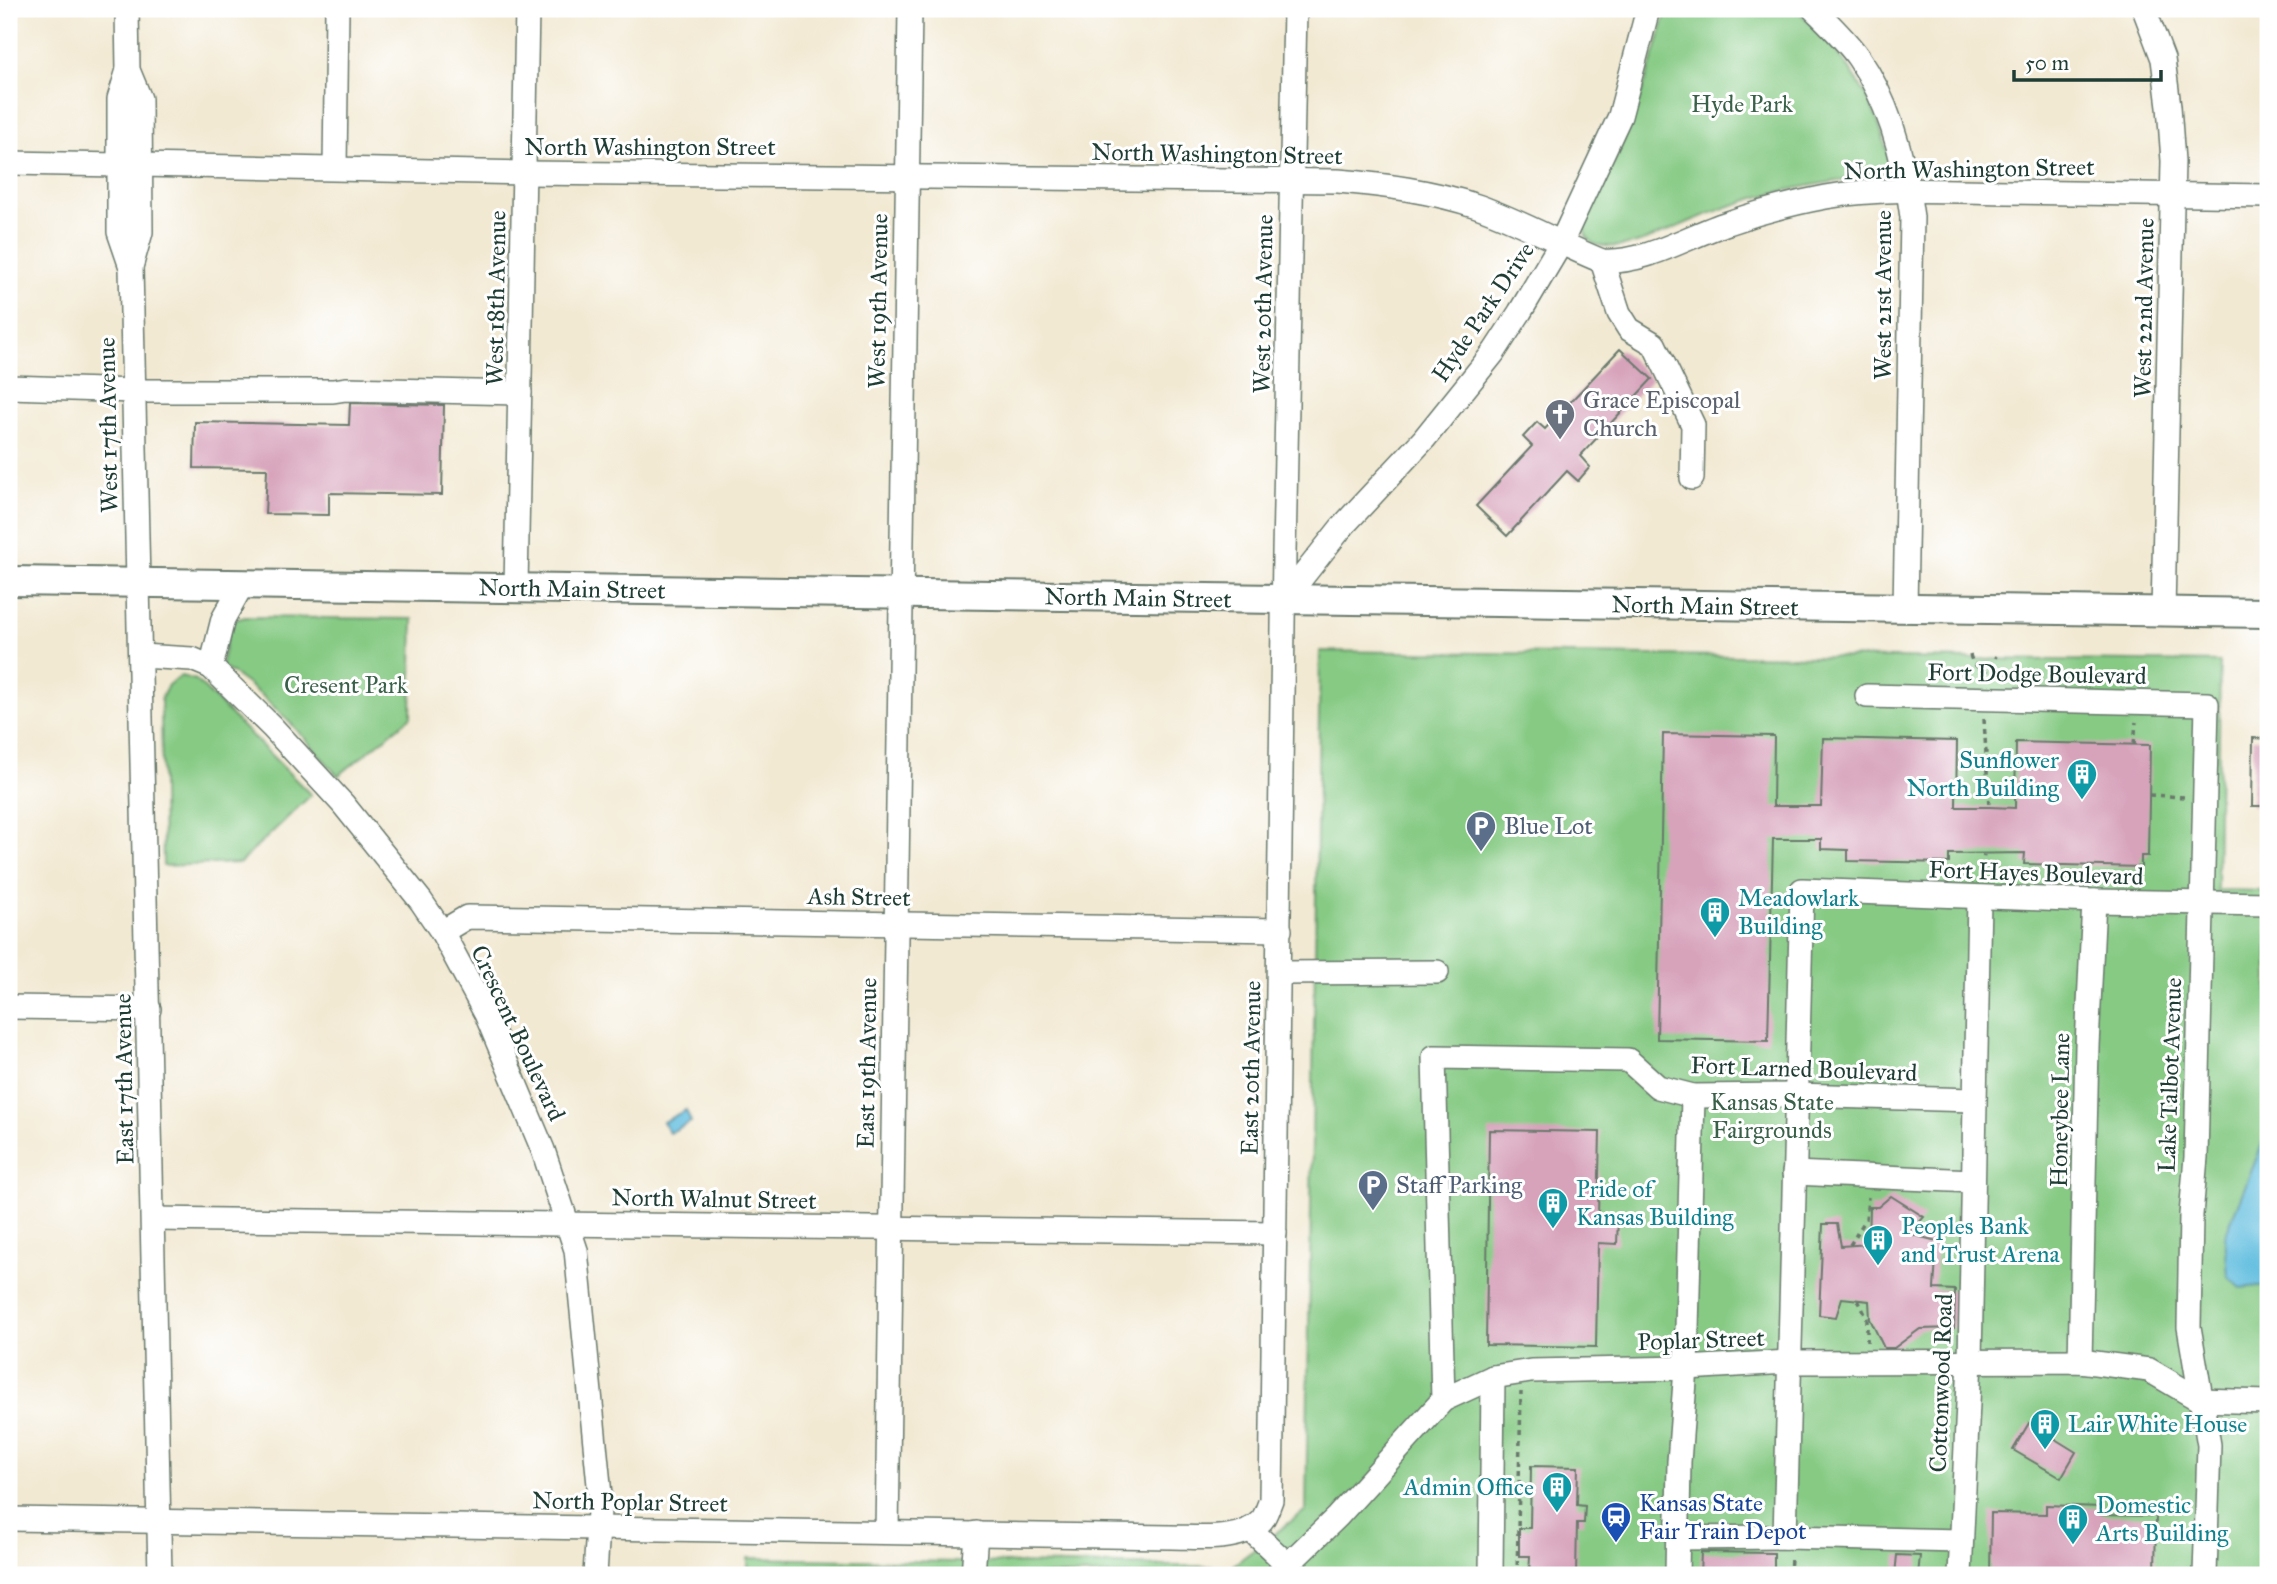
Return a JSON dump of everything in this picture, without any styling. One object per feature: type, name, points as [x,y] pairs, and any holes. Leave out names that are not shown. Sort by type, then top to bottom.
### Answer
[{"type":"main road","name":"North Main Street","points":[[9,581],[2268,614]]},
{"type":"street","name":"West 17th Avenue","points":[[127,9],[128,70],[140,99],[120,232],[131,267],[139,583]]},
{"type":"street","points":[[335,169],[337,9]]},
{"type":"street","name":"West 18th Avenue","points":[[516,588],[527,9]]},
{"type":"street","name":"West 19th Avenue","points":[[901,595],[910,9]]},
{"type":"street","name":"West 20th Avenue","points":[[1284,600],[1295,9]]},
{"type":"street","name":"Hyde Park Drive","points":[[1284,600],[1340,528],[1424,439],[1481,369],[1520,312],[1561,243],[1620,116],[1648,9]]},
{"type":"street","name":"West 21st Avenue","points":[[1814,9],[1858,57],[1878,94],[1891,126],[1909,191],[1912,217],[1905,609]]},
{"type":"street","name":"West 22nd Avenue","points":[[2144,9],[2163,59],[2169,106],[2172,194],[2163,612]]},
{"type":"street","name":"North Washington Street","points":[[9,163],[525,173],[1292,180],[1387,185],[1478,207],[1602,261],[1628,261],[1728,223],[1787,206],[1853,194],[1909,191],[2268,195]]},
{"type":"street","points":[[1602,261],[1619,313],[1629,329],[1654,344],[1693,425],[1692,478]]},
{"type":"street","points":[[9,387],[134,391],[333,391],[346,388],[520,393]]},
{"type":"street","name":"East 17th Avenue","points":[[139,583],[160,1575]]},
{"type":"street","points":[[211,667],[223,620],[242,584]]},
{"type":"street","name":"East 19th Avenue","points":[[887,1532],[901,595]]},
{"type":"street","name":"East 20th Avenue","points":[[1250,1529],[1263,1519],[1271,1500],[1284,600]]},
{"type":"street","name":"Crescent Boulevard","points":[[141,656],[192,659],[211,667],[272,727],[343,804],[421,901],[442,932],[492,1026],[543,1150],[576,1250],[600,1495],[595,1575]]},
{"type":"street","name":"Fort Dodge Boulevard","points":[[1867,696],[2207,704]]},
{"type":"street","name":"Lake Talbot Avenue","points":[[2205,1575],[2208,1445],[2189,1327],[2207,704]]},
{"type":"street","name":"Fort Hayes Boulevard","points":[[1795,1095],[1802,890],[1979,898],[2268,904]]},
{"type":"street","name":"Cottonwood Road","points":[[1960,1575],[1970,1360],[1979,898]]},
{"type":"street","name":"Honeybee Lane","points":[[2080,1362],[2087,1046],[2094,901]]},
{"type":"street","name":"Ash Street","points":[[442,932],[467,917],[1280,930]]},
{"type":"street","points":[[1279,973],[1437,972]]},
{"type":"street","points":[[9,1007],[149,1009]]},
{"type":"street","name":"Fort Larned Boulevard","points":[[1443,1400],[1434,1058],[1628,1060],[1658,1087],[1693,1096],[1795,1095],[1974,1100]]},
{"type":"street","points":[[1785,1537],[1795,1095]]},
{"type":"street","points":[[1677,1575],[1693,1096]]},
{"type":"street","points":[[1794,1173],[1973,1181]]},
{"type":"street","name":"North Walnut Street","points":[[153,1219],[1275,1233]]},
{"type":"street","name":"Poplar Street","points":[[1283,1570],[1337,1517],[1443,1400],[1493,1377],[1521,1372],[1686,1368],[1789,1362],[2080,1362],[2149,1370],[2200,1400]]},
{"type":"street","points":[[1491,1575],[1493,1377]]},
{"type":"street","points":[[2200,1400],[2268,1402]]},
{"type":"street","name":"North Poplar Street","points":[[9,1519],[1214,1537],[1233,1535],[1250,1529]]},
{"type":"street","points":[[1250,1529],[1283,1570]]},
{"type":"street","points":[[973,1575],[975,1534]]},
{"type":"street","points":[[1678,1538],[1785,1537],[1961,1541]]},
{"type":"path","points":[[1970,655],[1983,673],[1991,667],[1996,656]]},
{"type":"path","points":[[1983,699],[1989,807]]},
{"type":"path","points":[[2149,794],[2203,798]]},
{"type":"path","points":[[1850,1245],[1866,1219],[1869,1177]]},
{"type":"path","points":[[1858,1300],[1867,1318],[1867,1361]]},
{"type":"path","points":[[1517,1575],[1521,1372]]},
{"type":"green space","name":"Hyde Park","points":[[1667,9],[1796,9],[1825,38],[1849,68],[1870,102],[1888,154],[1889,163],[1885,177],[1869,182],[1863,177],[1780,192],[1726,207],[1635,243],[1621,246],[1594,244],[1586,236],[1587,218],[1630,124]]},
{"type":"green space","name":"Cresent Park","points":[[245,617],[413,619],[411,717],[338,776],[269,703],[221,666],[231,621]]},
{"type":"green space","name":"Kansas State Fairgrounds","points":[[1320,651],[2220,662],[2217,890],[2268,891],[2268,1575],[748,1575],[748,1558],[1231,1567],[1306,1510]]},
{"type":"green space","name":"Cresent Park","points":[[181,676],[196,680],[311,795],[240,863],[163,866],[161,699],[168,685]]},
{"type":"water","points":[[686,1110],[691,1122],[669,1133],[663,1122]]},
{"type":"water","points":[[2268,1130],[2268,1285],[2241,1288],[2228,1276],[2225,1236]]},
{"type":"building","name":"Grace Episcopal Church","points":[[1620,349],[1652,379],[1580,456],[1590,467],[1578,481],[1567,471],[1507,536],[1476,506],[1532,446],[1523,437],[1537,422],[1545,429]]},
{"type":"building","points":[[350,403],[444,405],[442,495],[329,493],[329,515],[265,514],[267,469],[194,468],[195,422],[349,425]]},
{"type":"building","points":[[1663,734],[1774,736],[1773,806],[1821,806],[1823,738],[1957,741],[1956,807],[2015,808],[2016,742],[2150,745],[2148,856],[2141,856],[2141,867],[2024,864],[2025,853],[1949,854],[1949,863],[1848,861],[1848,850],[1821,849],[1821,839],[1773,839],[1768,1041],[1657,1039]]},
{"type":"building","points":[[2253,738],[2268,739],[2268,806],[2252,806]]},
{"type":"building","name":"Pride of Kansas Building","points":[[1489,1130],[1600,1132],[1598,1216],[1618,1217],[1617,1244],[1598,1243],[1596,1347],[1486,1345]]},
{"type":"building","name":"Peoples Bank and Trust Arena","points":[[1891,1196],[1924,1217],[1909,1234],[1937,1241],[1934,1289],[1955,1290],[1954,1328],[1920,1329],[1894,1348],[1884,1348],[1870,1319],[1869,1301],[1842,1298],[1836,1317],[1819,1315],[1823,1224],[1837,1224],[1841,1246],[1869,1244],[1870,1207],[1878,1207]]},
{"type":"building","name":"Lair White House","points":[[2029,1423],[2076,1452],[2061,1478],[2013,1450]]},
{"type":"building","name":"Admin Office","points":[[1531,1466],[1578,1467],[1577,1505],[1585,1506],[1584,1523],[1577,1523],[1576,1575],[1529,1575],[1530,1556],[1519,1556],[1519,1528],[1530,1528]]},
{"type":"building","name":"Domestic Arts Building","points":[[2046,1505],[2101,1507],[2101,1515],[2156,1516],[2155,1575],[1990,1575],[1991,1513],[2046,1514]]},
{"type":"building","points":[[1701,1552],[1774,1553],[1774,1575],[1700,1575]]},
{"type":"building","points":[[1897,1555],[1920,1556],[1918,1575],[1895,1575]]},
{"type":"place","name":"Grace Episcopal Church","points":[[1560,441]]},
{"type":"place","name":"Sunflower North Building","points":[[2082,801]]},
{"type":"place","name":"Blue Lot","points":[[1481,853]]},
{"type":"place","name":"Meadowlark Building","points":[[1715,939]]},
{"type":"place","name":"Staff Parking","points":[[1373,1212]]},
{"type":"place","name":"Pride of Kansas Building","points":[[1553,1230]]},
{"type":"place","name":"Peoples Bank and Trust Arena","points":[[1878,1267]]},
{"type":"place","name":"Lair White House","points":[[2045,1451]]},
{"type":"place","name":"Admin Office","points":[[1557,1514]]},
{"type":"place","name":"Kansas State Fair Train Depot","points":[[1616,1544]]},
{"type":"place","name":"Domestic Arts Building","points":[[2073,1546]]}]
